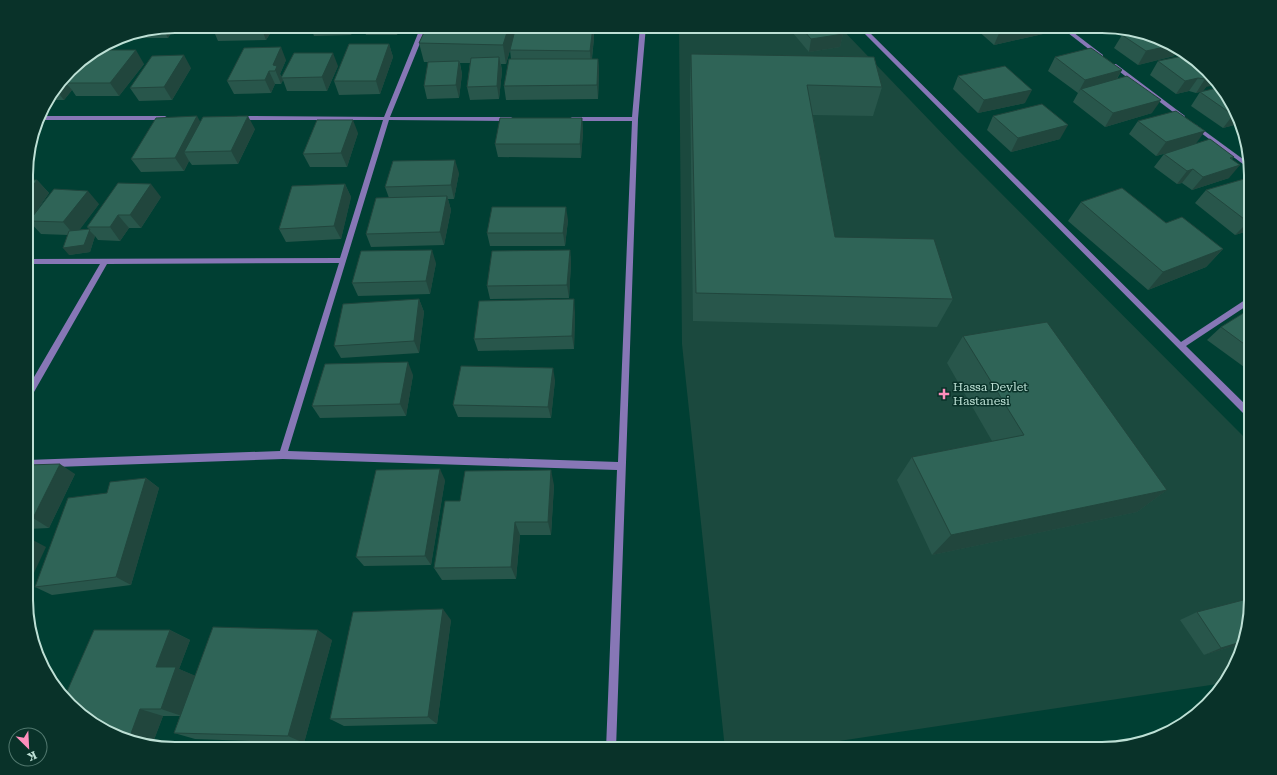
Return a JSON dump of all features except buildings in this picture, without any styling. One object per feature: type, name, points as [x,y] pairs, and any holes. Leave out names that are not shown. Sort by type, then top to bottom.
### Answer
[{"type":"street","points":[[283,455],[386,118],[421,33]]},
{"type":"street","points":[[611,742],[635,119],[642,33]]},
{"type":"street","points":[[867,33],[1244,409]]},
{"type":"street","points":[[1071,33],[1244,162]]},
{"type":"street","points":[[45,118],[173,118]]},
{"type":"street","points":[[228,118],[518,119]]},
{"type":"street","points":[[565,119],[635,119]]},
{"type":"street","points":[[33,262],[343,260]]},
{"type":"street","points":[[33,387],[105,262]]},
{"type":"street","points":[[1181,346],[1244,305]]},
{"type":"street","points":[[33,464],[283,455],[622,466]]},
{"type":"shaded area","name":"Hassa Devlet Hastanesi","points":[[679,33],[846,33],[957,149],[1244,437],[1244,609],[1239,637],[1225,671],[1217,684],[832,742],[724,742],[682,344]]},
{"type":"place","name":"Hassa Devlet Hastanesi","points":[[944,394]]}]
